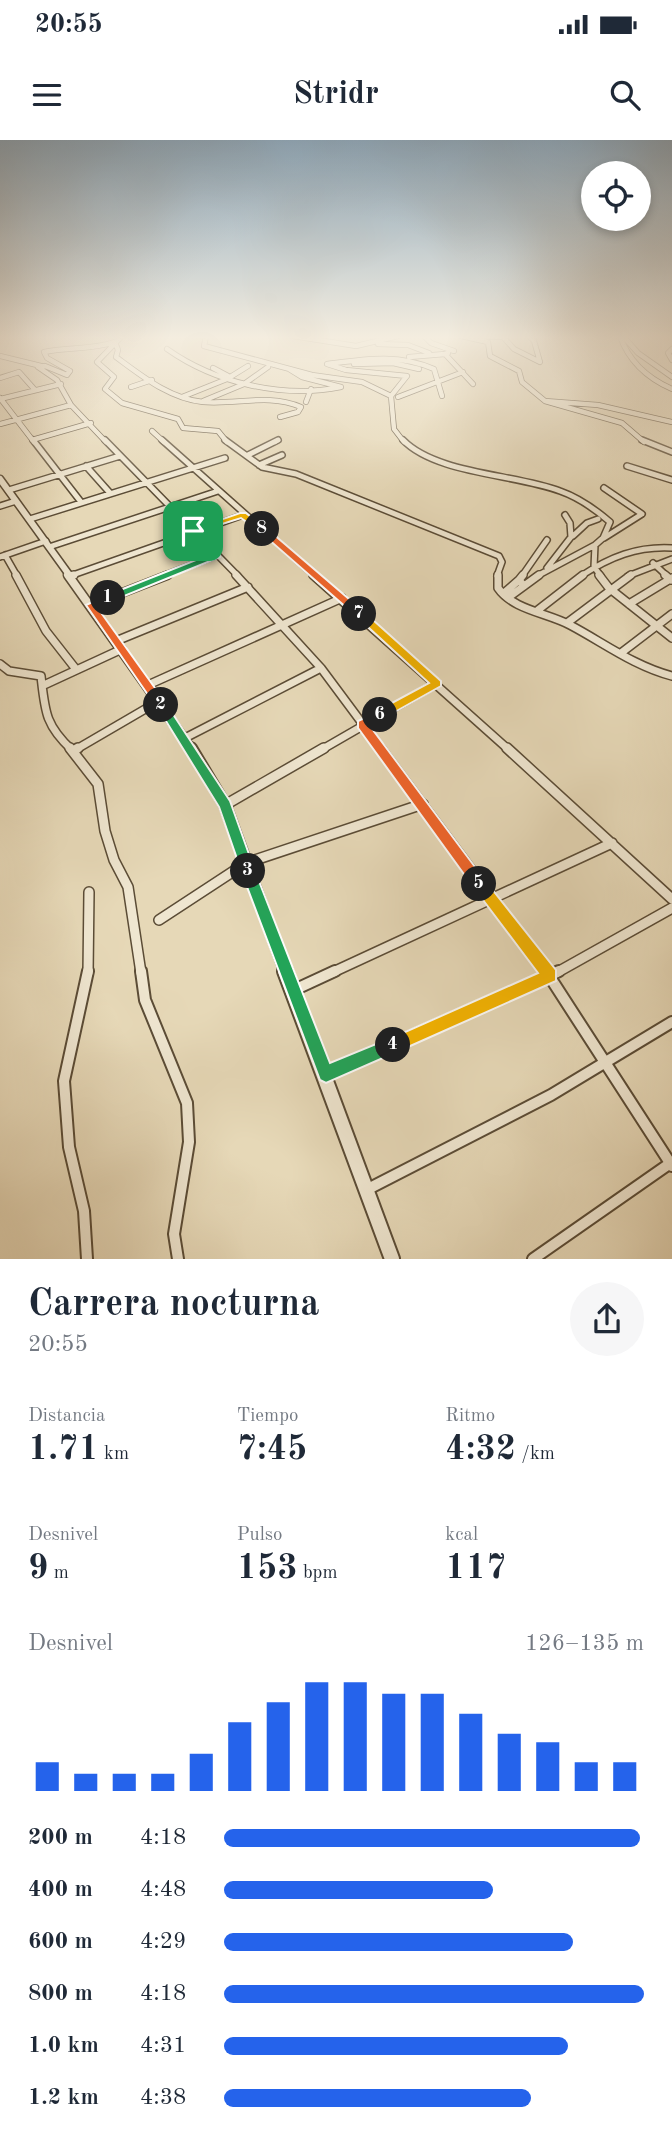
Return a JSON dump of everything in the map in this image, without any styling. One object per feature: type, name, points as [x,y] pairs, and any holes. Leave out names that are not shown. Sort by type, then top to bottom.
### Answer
[{"type":"street","points":[[43,388],[0,399],[82,502]]},
{"type":"street","points":[[63,388],[71,405],[248,587],[321,668],[550,976],[671,1164],[533,1259]]},
{"type":"street","points":[[106,388],[122,403],[176,417],[183,428],[218,431],[229,443],[259,465],[290,472],[345,492],[499,556],[502,562],[495,575],[496,581],[506,595],[567,623],[649,670],[672,676]]},
{"type":"street","points":[[161,388],[181,398],[201,402],[232,402],[257,398],[301,407],[298,412],[280,417]]},
{"type":"street","points":[[181,398],[204,388]]},
{"type":"street","points":[[201,402],[234,388]]},
{"type":"street","points":[[301,388],[323,388]]},
{"type":"street","points":[[375,388],[391,396]]},
{"type":"street","points":[[397,388],[391,396],[393,428],[397,436],[412,448],[456,463],[530,479],[593,505],[610,522],[603,538]]},
{"type":"street","points":[[398,397],[421,388]]},
{"type":"street","points":[[439,388],[442,396]]},
{"type":"street","points":[[530,388],[545,401],[622,422],[645,442],[672,452]]},
{"type":"street","points":[[306,402],[312,389]]},
{"type":"street","points":[[545,401],[598,405],[672,422]]},
{"type":"street","points":[[0,424],[71,405]]},
{"type":"street","points":[[32,440],[91,423]]},
{"type":"street","points":[[152,430],[243,515],[437,683],[514,758],[672,899]]},
{"type":"street","points":[[248,455],[278,440]]},
{"type":"street","points":[[259,465],[282,455]]},
{"type":"street","points":[[9,490],[120,456]]},
{"type":"street","points":[[30,519],[225,458]]},
{"type":"street","points":[[627,466],[672,480]]},
{"type":"street","points":[[86,467],[110,493]]},
{"type":"street","points":[[1,481],[185,738],[225,805],[263,915],[326,1074],[392,1259]]},
{"type":"street","points":[[506,595],[522,583],[595,545],[642,514],[604,488]]},
{"type":"street","points":[[75,668],[46,631],[2,556],[218,491]]},
{"type":"street","points":[[0,506],[16,501]]},
{"type":"street","points":[[70,576],[243,515]]},
{"type":"street","points":[[565,515],[573,528],[572,536]]},
{"type":"street","points":[[544,571],[572,536],[587,523],[598,519]]},
{"type":"street","points":[[522,583],[547,540]]},
{"type":"street","points":[[595,545],[594,568],[609,588],[672,638]]},
{"type":"street","points":[[538,610],[594,568],[626,553],[659,545],[672,548]]},
{"type":"street","points":[[91,605],[217,555]]},
{"type":"street","points":[[567,623],[609,588],[653,563],[672,559]]},
{"type":"street","points":[[629,604],[671,580],[653,563]]},
{"type":"street","points":[[44,685],[119,645],[248,587]]},
{"type":"street","points":[[148,685],[342,598]]},
{"type":"street","points":[[621,653],[672,614]]},
{"type":"street","points":[[0,664],[9,671],[38,674],[44,685],[42,697],[54,733],[73,751],[98,784],[105,831],[128,887],[145,1000],[187,1103],[189,1142],[174,1234],[178,1259]]},
{"type":"street","points":[[185,738],[321,668]]},
{"type":"street","points":[[225,805],[437,683]]},
{"type":"street","points":[[73,751],[159,701]]},
{"type":"street","points":[[159,920],[246,863],[423,804]]},
{"type":"street","points":[[294,990],[612,843]]},
{"type":"street","points":[[87,1259],[84,1211],[69,1147],[64,1081],[88,975],[89,892]]},
{"type":"street","points":[[326,1074],[550,976],[672,908]]},
{"type":"street","points":[[368,1189],[551,1095],[672,1021]]},
{"type":"route","points":[[243,515],[271,536],[437,683],[363,725],[550,976],[326,1074],[263,915],[225,805],[185,738],[91,605],[217,555],[193,531],[243,515]]}]
